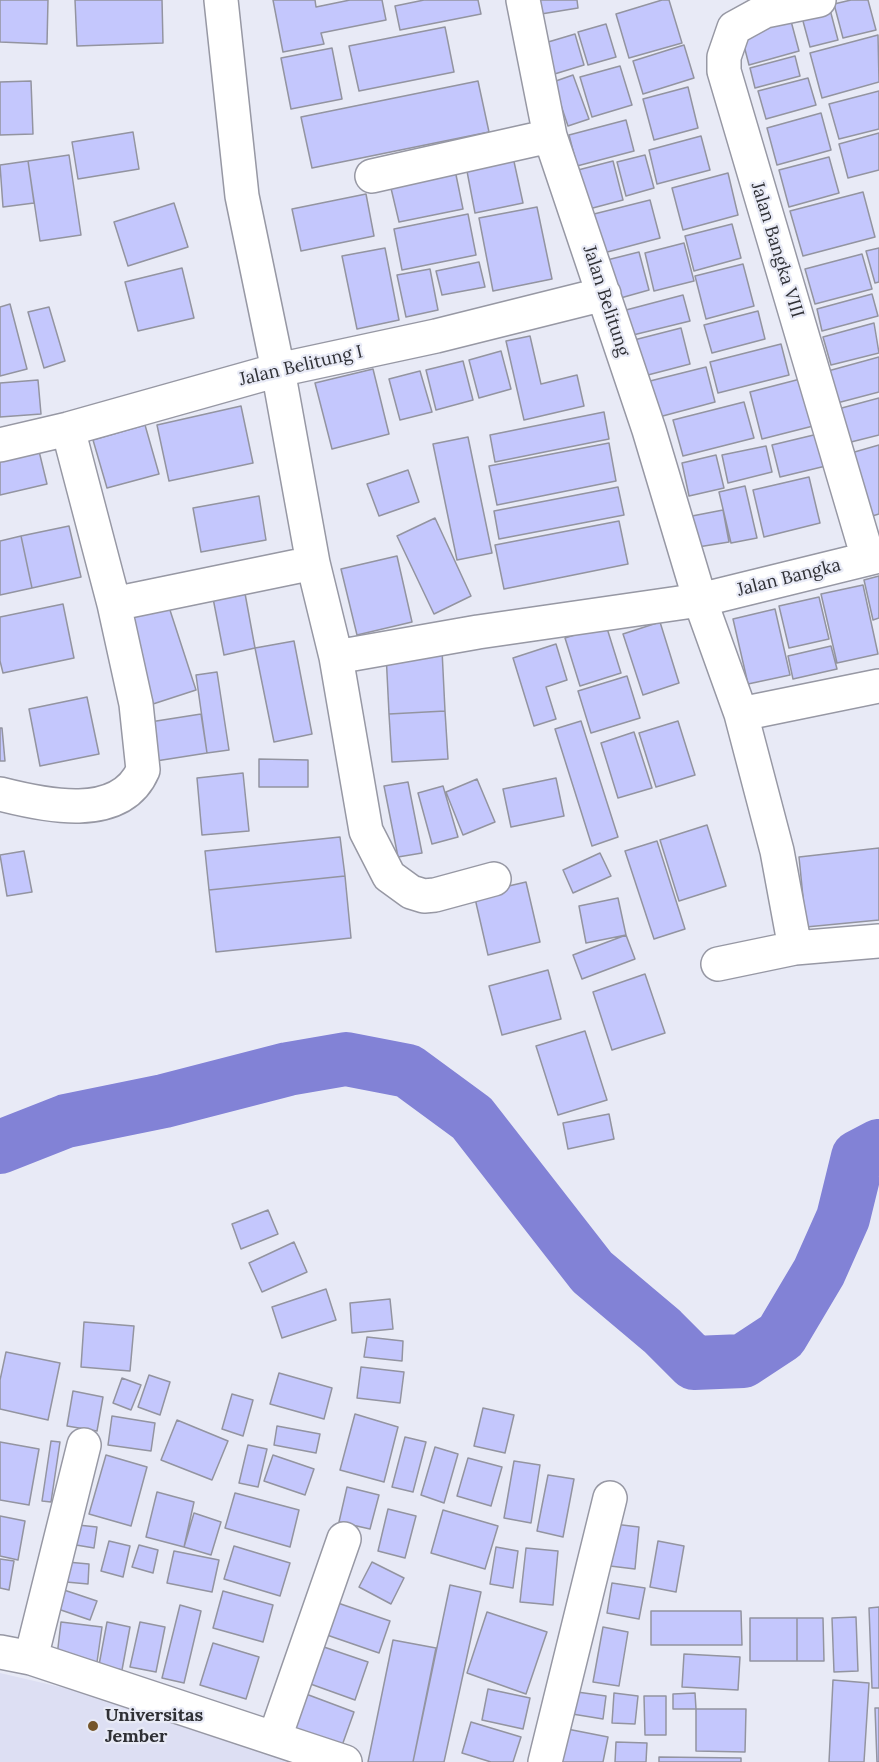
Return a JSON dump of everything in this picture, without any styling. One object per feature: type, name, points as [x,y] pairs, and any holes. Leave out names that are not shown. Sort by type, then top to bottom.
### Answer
[{"type":"street","points":[[221,0],[242,196],[278,370],[313,563],[336,657],[366,831],[389,876],[411,892],[424,896],[494,879]]},
{"type":"street","name":"Jalan Belitung","points":[[523,0],[550,136],[604,294],[700,600],[741,714],[777,851],[795,948]]},
{"type":"street","name":"Jalan Bangka VIII","points":[[819,0],[765,11],[734,28],[724,57],[724,70],[874,557]]},
{"type":"street","points":[[372,176],[550,136]]},
{"type":"street","name":"Jalan Belitung I","points":[[0,444],[68,429],[278,370],[436,336],[604,294]]},
{"type":"street","points":[[0,794],[51,804],[107,803],[122,796],[141,774],[144,762],[136,704],[114,604],[68,429]]},
{"type":"street","name":"Jalan Bangka","points":[[336,657],[478,632],[700,600],[874,557]]},
{"type":"street","points":[[114,604],[313,563]]},
{"type":"street","points":[[741,714],[879,686]]},
{"type":"street","points":[[718,964],[795,948],[879,941]]},
{"type":"street","points":[[84,1445],[16,1655],[276,1737],[345,1762]]},
{"type":"street","points":[[545,1762],[610,1498]]},
{"type":"street","points":[[276,1737],[344,1539]]},
{"type":"shaded area","name":"Universitas Jember","points":[[0,1673],[73,1690],[301,1762],[0,1762]]},
{"type":"building","points":[[0,0],[48,0],[47,44],[0,42]]},
{"type":"building","points":[[75,0],[162,0],[163,43],[77,46]]},
{"type":"building","points":[[273,0],[315,0],[316,7],[350,0],[382,0],[386,20],[321,33],[324,44],[283,52]]},
{"type":"building","points":[[424,0],[478,0],[481,14],[400,30],[395,6]]},
{"type":"building","points":[[533,0],[577,0],[578,8],[535,15]]},
{"type":"building","points":[[669,0],[682,43],[629,58],[616,14]]},
{"type":"building","points":[[851,0],[868,0],[876,30],[843,38],[834,4]]},
{"type":"building","points":[[828,2],[838,40],[810,47],[800,10]]},
{"type":"building","points":[[791,21],[799,51],[749,65],[741,34]]},
{"type":"building","points":[[606,24],[616,57],[588,65],[578,32]]},
{"type":"building","points":[[445,27],[454,72],[359,91],[349,46]]},
{"type":"building","points":[[575,34],[584,65],[548,76],[538,45]]},
{"type":"building","points":[[878,35],[879,82],[822,98],[810,53]]},
{"type":"building","points":[[684,45],[694,78],[643,94],[633,61]]},
{"type":"building","points":[[332,48],[342,99],[291,109],[281,58]]},
{"type":"building","points":[[795,56],[800,76],[755,88],[750,68]]},
{"type":"building","points":[[620,66],[632,105],[592,117],[580,77]]},
{"type":"building","points":[[573,75],[589,119],[568,126],[553,82]]},
{"type":"building","points":[[808,78],[816,105],[766,119],[758,91]]},
{"type":"building","points":[[31,81],[33,134],[0,135],[0,82]]},
{"type":"building","points":[[478,81],[489,132],[312,168],[301,117]]},
{"type":"building","points":[[688,87],[698,128],[654,140],[643,99]]},
{"type":"building","points":[[879,91],[879,129],[839,139],[829,104]]},
{"type":"building","points":[[821,113],[831,150],[777,165],[767,128]]},
{"type":"building","points":[[626,120],[634,151],[577,166],[569,135]]},
{"type":"building","points":[[133,132],[139,169],[78,179],[72,142]]},
{"type":"building","points":[[879,133],[879,170],[848,178],[839,144]]},
{"type":"building","points":[[701,136],[710,170],[657,184],[649,150]]},
{"type":"building","points":[[69,155],[81,235],[40,241],[28,161]]},
{"type":"building","points":[[645,155],[654,188],[626,196],[617,162]]},
{"type":"building","points":[[513,157],[523,203],[475,213],[466,166]]},
{"type":"building","points":[[829,157],[839,193],[789,207],[779,170]]},
{"type":"building","points":[[28,161],[34,203],[3,207],[0,165]]},
{"type":"building","points":[[613,161],[623,200],[589,209],[578,170]]},
{"type":"building","points":[[455,170],[463,209],[399,222],[390,184]]},
{"type":"building","points":[[728,173],[738,215],[683,230],[672,188]]},
{"type":"building","points":[[863,192],[875,237],[803,256],[790,211]]},
{"type":"building","points":[[366,194],[374,236],[301,251],[292,209]]},
{"type":"building","points":[[650,200],[660,238],[596,255],[586,216]]},
{"type":"building","points":[[174,203],[188,247],[128,266],[114,222]]},
{"type":"building","points":[[537,207],[552,279],[493,291],[479,218]]},
{"type":"building","points":[[468,214],[476,255],[402,270],[394,229]]},
{"type":"building","points":[[732,224],[741,258],[694,271],[685,236]]},
{"type":"building","points":[[684,243],[694,281],[654,291],[645,253]]},
{"type":"building","points":[[385,248],[399,320],[357,329],[342,256]]},
{"type":"building","points":[[879,248],[879,282],[875,283],[866,251]]},
{"type":"building","points":[[639,252],[649,290],[617,299],[607,260]]},
{"type":"building","points":[[862,254],[872,289],[815,304],[805,269]]},
{"type":"building","points":[[479,262],[485,287],[442,295],[436,271]]},
{"type":"building","points":[[743,264],[754,306],[706,319],[695,276]]},
{"type":"building","points":[[182,268],[194,318],[138,331],[125,282]]},
{"type":"building","points":[[430,269],[438,310],[406,317],[397,275]]},
{"type":"building","points":[[872,294],[878,316],[822,331],[817,309]]},
{"type":"building","points":[[683,295],[690,321],[633,335],[626,310]]},
{"type":"building","points":[[10,304],[27,369],[0,376],[0,307]]},
{"type":"building","points":[[49,307],[65,361],[44,368],[28,312]]},
{"type":"building","points":[[758,311],[765,339],[712,353],[704,325]]},
{"type":"building","points":[[874,323],[879,353],[831,365],[823,337]]},
{"type":"building","points":[[681,328],[690,364],[644,376],[634,340]]},
{"type":"building","points":[[530,336],[541,384],[577,375],[584,406],[524,420],[506,341]]},
{"type":"building","points":[[781,344],[789,375],[718,393],[710,362]]},
{"type":"building","points":[[501,351],[511,389],[479,398],[469,360]]},
{"type":"building","points":[[879,357],[879,392],[837,403],[828,371]]},
{"type":"building","points":[[463,361],[473,400],[436,410],[426,370]]},
{"type":"building","points":[[706,367],[715,402],[659,417],[650,381]]},
{"type":"building","points":[[373,369],[389,434],[332,449],[315,383]]},
{"type":"building","points":[[420,371],[432,412],[400,420],[389,379]]},
{"type":"building","points":[[808,377],[821,424],[762,439],[750,392]]},
{"type":"building","points":[[38,380],[41,414],[0,417],[0,383]]},
{"type":"building","points":[[879,398],[879,435],[847,443],[838,409]]},
{"type":"building","points":[[744,402],[754,438],[683,456],[673,420]]},
{"type":"building","points":[[241,406],[253,463],[169,481],[157,425]]},
{"type":"building","points":[[604,412],[609,439],[495,462],[490,435]]},
{"type":"building","points":[[145,425],[159,474],[107,488],[93,440]]},
{"type":"building","points":[[822,433],[830,465],[780,477],[772,445]]},
{"type":"building","points":[[468,437],[492,553],[457,560],[433,444]]},
{"type":"building","points":[[609,443],[616,481],[497,505],[489,466]]},
{"type":"building","points":[[879,445],[879,514],[869,517],[851,453]]},
{"type":"building","points":[[766,446],[772,472],[728,483],[722,455]]},
{"type":"building","points":[[38,447],[47,484],[0,495],[0,456]]},
{"type":"building","points":[[716,455],[724,488],[689,496],[682,463]]},
{"type":"building","points":[[408,470],[419,502],[379,516],[367,484]]},
{"type":"building","points":[[809,477],[820,523],[764,537],[753,490]]},
{"type":"building","points":[[745,486],[757,538],[731,543],[719,492]]},
{"type":"building","points":[[618,487],[624,515],[499,539],[494,511]]},
{"type":"building","points":[[259,496],[266,540],[201,552],[193,508]]},
{"type":"building","points":[[723,510],[729,542],[698,547],[692,516]]},
{"type":"building","points":[[435,518],[471,596],[434,614],[397,536]]},
{"type":"building","points":[[619,521],[628,564],[504,589],[495,545]]},
{"type":"building","points":[[69,526],[81,577],[32,588],[21,536]]},
{"type":"building","points":[[21,536],[32,588],[0,595],[0,541]]},
{"type":"building","points":[[397,556],[412,622],[357,635],[341,569]]},
{"type":"building","points":[[879,576],[879,618],[873,620],[864,580]]},
{"type":"building","points":[[863,585],[878,654],[837,663],[821,594]]},
{"type":"building","points":[[244,588],[255,648],[224,655],[212,593]]},
{"type":"building","points":[[819,597],[829,639],[789,648],[779,606]]},
{"type":"building","points":[[167,601],[196,690],[153,704],[124,614]]},
{"type":"building","points":[[63,604],[74,658],[3,673],[0,661],[0,617]]},
{"type":"building","points":[[775,609],[790,675],[748,684],[733,619]]},
{"type":"building","points":[[660,622],[679,683],[643,695],[623,634]]},
{"type":"building","points":[[606,625],[621,673],[580,686],[565,638]]},
{"type":"building","points":[[294,641],[312,734],[274,742],[255,648]]},
{"type":"building","points":[[556,644],[567,680],[546,687],[556,719],[534,726],[513,658]]},
{"type":"building","points":[[831,646],[837,669],[793,679],[788,656]]},
{"type":"building","points":[[442,650],[445,711],[389,714],[386,653]]},
{"type":"building","points":[[217,672],[229,750],[207,753],[196,675]]},
{"type":"building","points":[[627,676],[640,718],[591,733],[578,691]]},
{"type":"building","points":[[87,697],[99,754],[40,766],[29,709]]},
{"type":"building","points":[[445,711],[448,759],[392,762],[389,714]]},
{"type":"building","points":[[201,714],[207,753],[156,761],[150,722]]},
{"type":"building","points":[[581,721],[618,837],[592,846],[555,729]]},
{"type":"building","points":[[678,721],[695,775],[656,787],[639,733]]},
{"type":"building","points":[[0,728],[2,728],[5,761],[0,761]]},
{"type":"building","points":[[634,732],[652,788],[618,798],[601,743]]},
{"type":"building","points":[[259,759],[308,760],[308,787],[259,787]]},
{"type":"building","points":[[243,773],[249,831],[202,835],[197,778]]},
{"type":"building","points":[[556,778],[564,816],[511,827],[503,789]]},
{"type":"building","points":[[477,779],[495,822],[463,835],[446,792]]},
{"type":"building","points":[[408,782],[422,853],[398,857],[384,786]]},
{"type":"building","points":[[443,786],[458,837],[432,844],[418,793]]},
{"type":"building","points":[[707,825],[726,886],[679,901],[660,840]]},
{"type":"building","points":[[340,837],[345,876],[209,890],[205,851]]},
{"type":"building","points":[[657,841],[685,929],[654,939],[625,851]]},
{"type":"building","points":[[879,848],[879,920],[806,927],[799,857]]},
{"type":"building","points":[[24,851],[32,892],[7,896],[0,855]]},
{"type":"building","points":[[600,853],[611,876],[573,893],[563,870]]},
{"type":"building","points":[[345,876],[351,938],[216,952],[209,890]]},
{"type":"building","points":[[526,882],[540,942],[488,955],[474,894]]},
{"type":"building","points":[[618,898],[626,935],[586,943],[579,906]]},
{"type":"building","points":[[626,935],[635,959],[582,979],[573,955]]},
{"type":"building","points":[[548,970],[561,1019],[502,1035],[489,986]]},
{"type":"building","points":[[645,974],[665,1033],[612,1050],[593,992]]},
{"type":"building","points":[[585,1031],[607,1100],[558,1115],[536,1046]]},
{"type":"building","points":[[609,1114],[614,1139],[568,1149],[563,1123]]},
{"type":"building","points":[[268,1210],[278,1234],[241,1249],[232,1224]]},
{"type":"building","points":[[294,1242],[307,1272],[262,1292],[249,1263]]},
{"type":"building","points":[[326,1289],[336,1320],[282,1338],[272,1307]]},
{"type":"building","points":[[390,1299],[393,1329],[352,1333],[350,1303]]},
{"type":"building","points":[[84,1322],[134,1326],[130,1371],[81,1367]]},
{"type":"building","points":[[367,1337],[403,1341],[402,1361],[364,1357]]},
{"type":"building","points":[[6,1352],[60,1363],[48,1420],[0,1409],[0,1380]]},
{"type":"building","points":[[361,1367],[404,1372],[400,1403],[357,1398]]},
{"type":"building","points":[[279,1373],[332,1388],[324,1419],[270,1404]]},
{"type":"building","points":[[149,1375],[170,1382],[160,1415],[138,1407]]},
{"type":"building","points":[[122,1378],[141,1385],[131,1410],[113,1403]]},
{"type":"building","points":[[73,1391],[103,1397],[97,1431],[67,1426]]},
{"type":"building","points":[[232,1394],[253,1400],[243,1436],[222,1429]]},
{"type":"building","points":[[483,1408],[514,1415],[505,1453],[474,1446]]},
{"type":"building","points":[[355,1414],[398,1427],[384,1482],[340,1470]]},
{"type":"building","points":[[112,1416],[155,1423],[151,1451],[108,1445]]},
{"type":"building","points":[[177,1420],[228,1441],[212,1480],[161,1460]]},
{"type":"building","points":[[277,1426],[320,1434],[316,1453],[274,1445]]},
{"type":"building","points":[[405,1437],[426,1442],[413,1492],[392,1487]]},
{"type":"building","points":[[51,1441],[60,1442],[51,1502],[42,1501]]},
{"type":"building","points":[[0,1442],[39,1449],[29,1505],[0,1500]]},
{"type":"building","points":[[248,1445],[267,1449],[258,1487],[239,1483]]},
{"type":"building","points":[[435,1447],[458,1454],[444,1503],[421,1495]]},
{"type":"building","points":[[106,1455],[147,1467],[131,1526],[89,1514]]},
{"type":"building","points":[[273,1455],[314,1469],[305,1495],[264,1481]]},
{"type":"building","points":[[468,1458],[502,1467],[491,1506],[457,1496]]},
{"type":"building","points":[[514,1461],[540,1465],[531,1523],[504,1518]]},
{"type":"building","points":[[548,1475],[574,1479],[563,1537],[537,1531]]},
{"type":"building","points":[[347,1487],[379,1495],[370,1529],[339,1522]]},
{"type":"building","points":[[157,1492],[194,1502],[184,1547],[146,1537]]},
{"type":"building","points":[[235,1493],[299,1510],[290,1547],[225,1528]]},
{"type":"building","points":[[388,1509],[416,1516],[405,1558],[378,1551]]},
{"type":"building","points":[[443,1510],[498,1526],[485,1569],[431,1553]]},
{"type":"building","points":[[194,1513],[221,1522],[211,1555],[184,1547]]},
{"type":"building","points":[[0,1516],[25,1521],[18,1560],[0,1556]]},
{"type":"building","points":[[614,1524],[639,1527],[635,1569],[610,1566]]},
{"type":"building","points":[[78,1525],[97,1527],[94,1548],[76,1545]]},
{"type":"building","points":[[109,1541],[130,1546],[123,1577],[101,1571]]},
{"type":"building","points":[[658,1541],[684,1546],[676,1592],[650,1587]]},
{"type":"building","points":[[139,1545],[158,1550],[153,1573],[132,1567]]},
{"type":"building","points":[[234,1546],[290,1563],[280,1596],[224,1579]]},
{"type":"building","points":[[496,1547],[518,1551],[513,1588],[490,1584]]},
{"type":"building","points":[[526,1548],[558,1551],[553,1605],[520,1602]]},
{"type":"building","points":[[174,1551],[219,1560],[212,1592],[167,1583]]},
{"type":"building","points":[[0,1559],[14,1561],[9,1590],[0,1588]]},
{"type":"building","points":[[67,1562],[89,1564],[88,1584],[66,1582]]},
{"type":"building","points":[[372,1562],[404,1578],[391,1604],[359,1587]]},
{"type":"building","points":[[612,1583],[645,1588],[639,1619],[607,1613]]},
{"type":"building","points":[[450,1585],[481,1592],[444,1762],[413,1762]]},
{"type":"building","points":[[64,1590],[97,1601],[90,1620],[58,1609]]},
{"type":"building","points":[[223,1591],[273,1605],[263,1642],[213,1628]]},
{"type":"building","points":[[335,1602],[390,1621],[379,1653],[324,1634]]},
{"type":"building","points":[[180,1605],[201,1611],[184,1683],[162,1678]]},
{"type":"building","points":[[879,1607],[879,1688],[872,1688],[869,1608]]},
{"type":"building","points":[[651,1611],[741,1611],[742,1645],[651,1645]]},
{"type":"building","points":[[487,1612],[547,1632],[526,1694],[467,1673]]},
{"type":"building","points":[[856,1617],[858,1671],[834,1672],[832,1618]]},
{"type":"building","points":[[750,1618],[797,1618],[797,1661],[750,1661]]},
{"type":"building","points":[[797,1618],[823,1618],[824,1661],[797,1661]]},
{"type":"building","points":[[61,1622],[102,1627],[97,1662],[57,1656]]},
{"type":"building","points":[[107,1622],[130,1627],[122,1670],[99,1665]]},
{"type":"building","points":[[140,1622],[165,1627],[156,1672],[130,1667]]},
{"type":"building","points":[[603,1627],[628,1632],[619,1686],[593,1682]]},
{"type":"building","points":[[393,1640],[436,1648],[413,1762],[368,1762]]},
{"type":"building","points":[[213,1643],[259,1657],[246,1699],[200,1685]]},
{"type":"building","points":[[318,1645],[368,1662],[355,1700],[305,1682]]},
{"type":"building","points":[[684,1654],[740,1657],[738,1690],[682,1687]]},
{"type":"building","points":[[833,1680],[869,1683],[864,1762],[829,1762]]},
{"type":"building","points":[[488,1689],[530,1698],[523,1729],[482,1720]]},
{"type":"building","points":[[298,1691],[354,1712],[339,1754],[282,1734]]},
{"type":"building","points":[[570,1691],[606,1696],[603,1719],[566,1713]]},
{"type":"building","points":[[614,1693],[638,1696],[635,1724],[612,1723]]},
{"type":"building","points":[[695,1693],[696,1709],[673,1709],[673,1694]]},
{"type":"building","points":[[644,1696],[666,1696],[666,1735],[645,1735]]},
{"type":"building","points":[[875,1708],[879,1708],[879,1762],[877,1762]]},
{"type":"building","points":[[696,1709],[746,1709],[745,1752],[696,1751]]},
{"type":"building","points":[[471,1722],[521,1737],[513,1762],[491,1762],[462,1753]]},
{"type":"building","points":[[557,1727],[608,1737],[603,1762],[550,1762]]},
{"type":"building","points":[[616,1742],[647,1743],[646,1762],[615,1762]]},
{"type":"building","points":[[659,1757],[741,1758],[741,1762],[659,1762]]},
{"type":"waterway","points":[[0,1147],[66,1121],[164,1101],[288,1069],[346,1059],[408,1071],[472,1118],[592,1272],[662,1331],[694,1363],[743,1361],[781,1336],[819,1272],[843,1218],[858,1157],[879,1146]]},
{"type":"place","name":"Universitas Jember","points":[[93,1726]]}]
